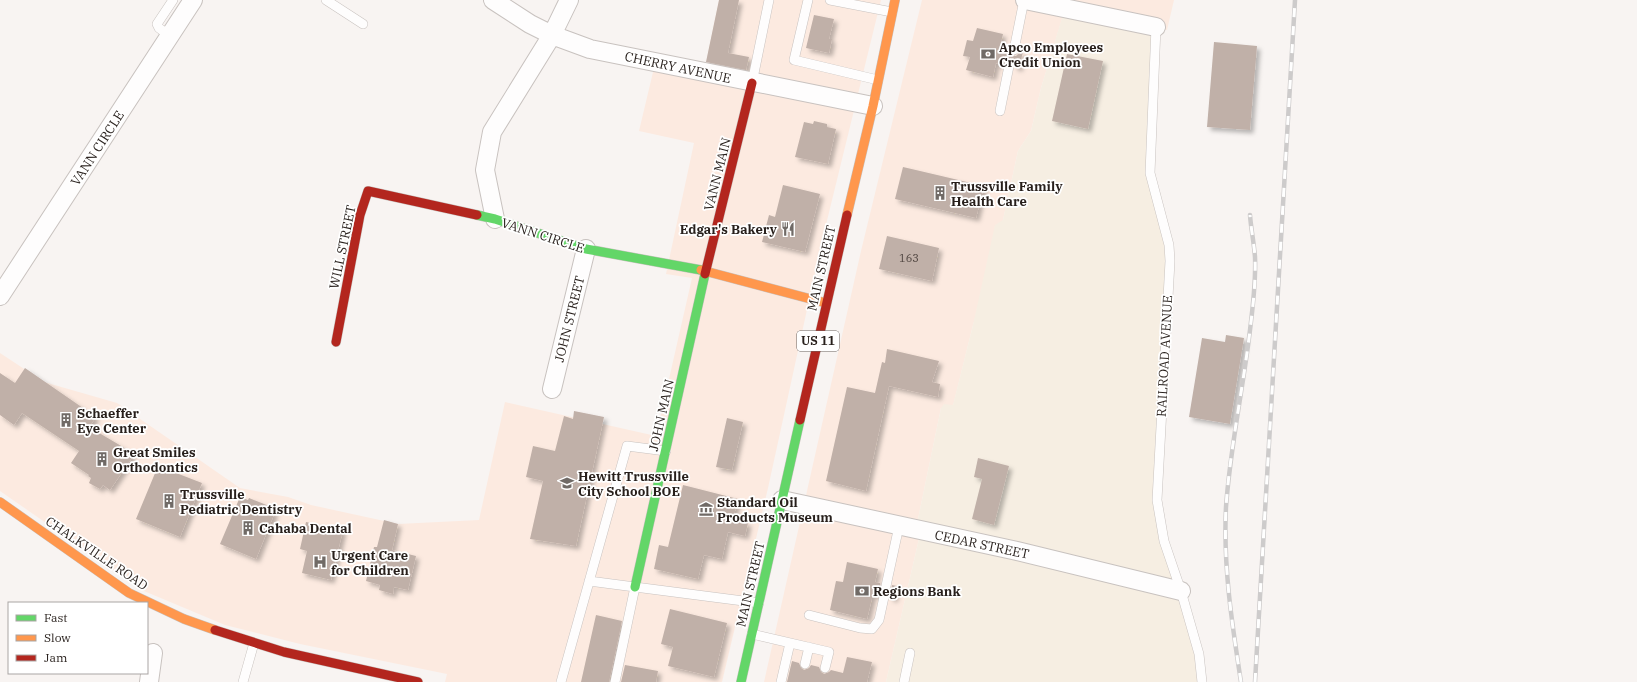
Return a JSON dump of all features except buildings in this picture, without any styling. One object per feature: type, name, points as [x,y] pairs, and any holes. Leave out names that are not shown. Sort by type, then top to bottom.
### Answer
[{"type":"main road","name":"MAIN STREET","points":[[741,682],[826,303],[873,106],[895,0]]},
{"type":"main road","name":"VANN MAIN","points":[[706,272],[752,83]]},
{"type":"main road","name":"WILL STREET","points":[[336,342],[360,215],[368,191],[495,219]]},
{"type":"main road","name":"VANN CIRCLE","points":[[495,219],[586,249],[706,272],[826,303]]},
{"type":"main road","name":"JOHN MAIN","points":[[635,587],[706,272]]},
{"type":"main road","name":"CHALKVILLE ROAD","points":[[0,502],[129,593],[184,619],[284,652],[386,678],[418,682]]},
{"type":"street","name":"VANN CIRCLE","points":[[0,296],[193,0]]},
{"type":"street","name":"CHERRY AVENUE","points":[[493,0],[530,24],[552,35],[590,50],[873,106]]},
{"type":"street","name":"VANN CIRCLE","points":[[495,219],[485,170],[492,132],[552,35],[569,0]]},
{"type":"street","points":[[1025,0],[1156,27]]},
{"type":"street","name":"JOHN STREET","points":[[552,389],[586,249]]},
{"type":"street","name":"CEDAR STREET","points":[[782,500],[1017,551],[1181,591]]},
{"type":"street","points":[[149,682],[153,653]]},
{"type":"lane","points":[[170,36],[159,28],[157,24],[173,0]]},
{"type":"lane","points":[[326,0],[363,24]]},
{"type":"lane","points":[[752,83],[769,0]]},
{"type":"lane","points":[[808,0],[794,60],[878,80]]},
{"type":"lane","points":[[830,0],[892,12]]},
{"type":"lane","points":[[1014,50],[1025,0]]},
{"type":"lane","name":"RAILROAD AVENUE","points":[[1156,27],[1150,173],[1169,245],[1170,261],[1157,500],[1164,541],[1181,591],[1199,654],[1202,682]]},
{"type":"lane","points":[[1000,111],[1009,66]]},
{"type":"lane","points":[[561,682],[627,446],[666,451]]},
{"type":"lane","points":[[886,586],[899,526]]},
{"type":"lane","points":[[588,581],[759,602]]},
{"type":"lane","points":[[614,682],[635,587]]},
{"type":"lane","points":[[809,615],[860,628],[872,629],[879,620],[884,597]]},
{"type":"lane","points":[[752,634],[829,652],[825,668]]},
{"type":"lane","points":[[243,682],[254,643]]},
{"type":"lane","points":[[781,682],[790,643]]},
{"type":"lane","points":[[805,664],[809,647]]},
{"type":"lane","points":[[904,682],[910,653]]},
{"type":"shaded area","points":[[719,0],[881,0],[822,241],[768,488],[722,682],[445,682],[447,674],[300,644],[225,625],[144,591],[0,491],[0,353],[44,382],[117,403],[240,488],[288,497],[311,505],[398,524],[479,520],[505,402],[656,436],[692,278],[666,274],[694,143],[639,131],[654,68],[706,63]]},
{"type":"shaded area","points":[[922,0],[1174,0],[1167,30],[1065,9],[1041,88],[1031,131],[1018,151],[1003,220],[973,325],[953,406],[941,408],[918,519],[921,530],[886,682],[764,682],[861,251]]},
{"type":"shaded area","points":[[1065,8],[1156,27],[1150,173],[1169,245],[1157,493],[1202,682],[886,682],[921,530],[918,519],[941,408],[944,404],[953,405],[973,325],[995,225],[1003,220],[1018,151],[1031,131],[1041,88]]},
{"type":"railway","points":[[1255,682],[1295,0]]},
{"type":"railway","points":[[1241,682],[1229,595],[1225,529],[1230,463],[1247,352],[1254,294],[1255,257],[1250,215]]},
{"type":"traffic: fast","points":[[477,215],[495,219],[586,249],[701,270]]},
{"type":"traffic: fast","points":[[635,587],[705,274]]},
{"type":"traffic: fast","points":[[741,682],[800,420]]},
{"type":"traffic: slow","points":[[847,215],[873,106],[895,0]]},
{"type":"traffic: slow","points":[[701,270],[826,303]]},
{"type":"traffic: slow","points":[[0,502],[129,593],[184,619],[215,630]]},
{"type":"traffic: jam","points":[[705,274],[752,83]]},
{"type":"traffic: jam","points":[[336,342],[360,215],[368,191],[477,215]]},
{"type":"traffic: jam","points":[[800,420],[847,215]]},
{"type":"traffic: jam","points":[[215,630],[284,652],[418,682]]},
{"type":"place","name":"Apco Employees Credit Union","points":[[988,54]]},
{"type":"place","name":"Trussville Family Health Care","points":[[940,193]]},
{"type":"place","name":"Edgar's Bakery","points":[[788,229]]},
{"type":"place","name":"Schaeffer Eye Center","points":[[66,420]]},
{"type":"place","name":"Great Smiles Orthodontics","points":[[102,459]]},
{"type":"place","name":"Hewitt Trussville City School BOE","points":[[567,483]]},
{"type":"place","name":"Trussville Pediatric Dentistry","points":[[169,501]]},
{"type":"place","name":"Standard Oil Products Museum","points":[[706,509]]},
{"type":"place","name":"Cahaba Dental","points":[[248,528]]},
{"type":"place","name":"Urgent Care for Children","points":[[320,562]]},
{"type":"place","name":"Regions Bank","points":[[862,591]]}]
